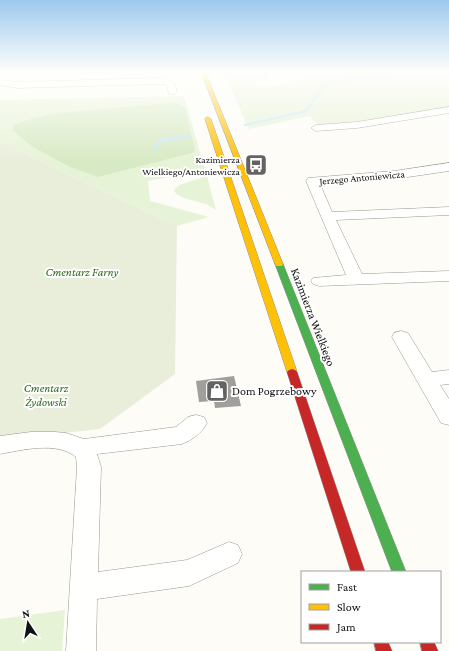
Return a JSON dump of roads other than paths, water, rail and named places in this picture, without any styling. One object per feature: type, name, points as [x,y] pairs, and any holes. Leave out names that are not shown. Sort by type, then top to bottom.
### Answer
[{"type":"main road","name":"Kazimierza Wielkiego","points":[[216,101],[399,571]]},
{"type":"main road","points":[[205,112],[358,571]]},
{"type":"main road","points":[[225,173],[244,174]]},
{"type":"street","points":[[316,128],[357,125],[449,110]]},
{"type":"street","name":"Jerzego Antoniewicza","points":[[356,280],[310,177],[387,175],[449,167]]},
{"type":"street","points":[[328,216],[449,211]]},
{"type":"street","points":[[319,282],[449,276]]},
{"type":"street","points":[[401,337],[449,418]]},
{"type":"street","points":[[426,379],[449,377]]},
{"type":"street","points":[[83,450],[90,446],[182,435],[196,423]]},
{"type":"street","points":[[0,445],[34,441],[56,441],[70,443],[83,450],[88,457],[89,467],[81,651]]},
{"type":"street","points":[[83,588],[189,573],[229,554]]},
{"type":"waterway","points":[[245,125],[306,111],[313,101]]},
{"type":"waterway","points":[[153,149],[160,141],[190,136],[187,137]]},
{"type":"place","name":"Kazimierza Wielkiego/Antoniewicza","points":[[256,165]]},
{"type":"place","name":"Dom Pogrzebowy","points":[[217,391]]},
{"type":"park label","name":"Cmentarz Farny","points":[[82,272]]},
{"type":"park label","name":"Cmentarz Żydowski","points":[[46,395]]}]
